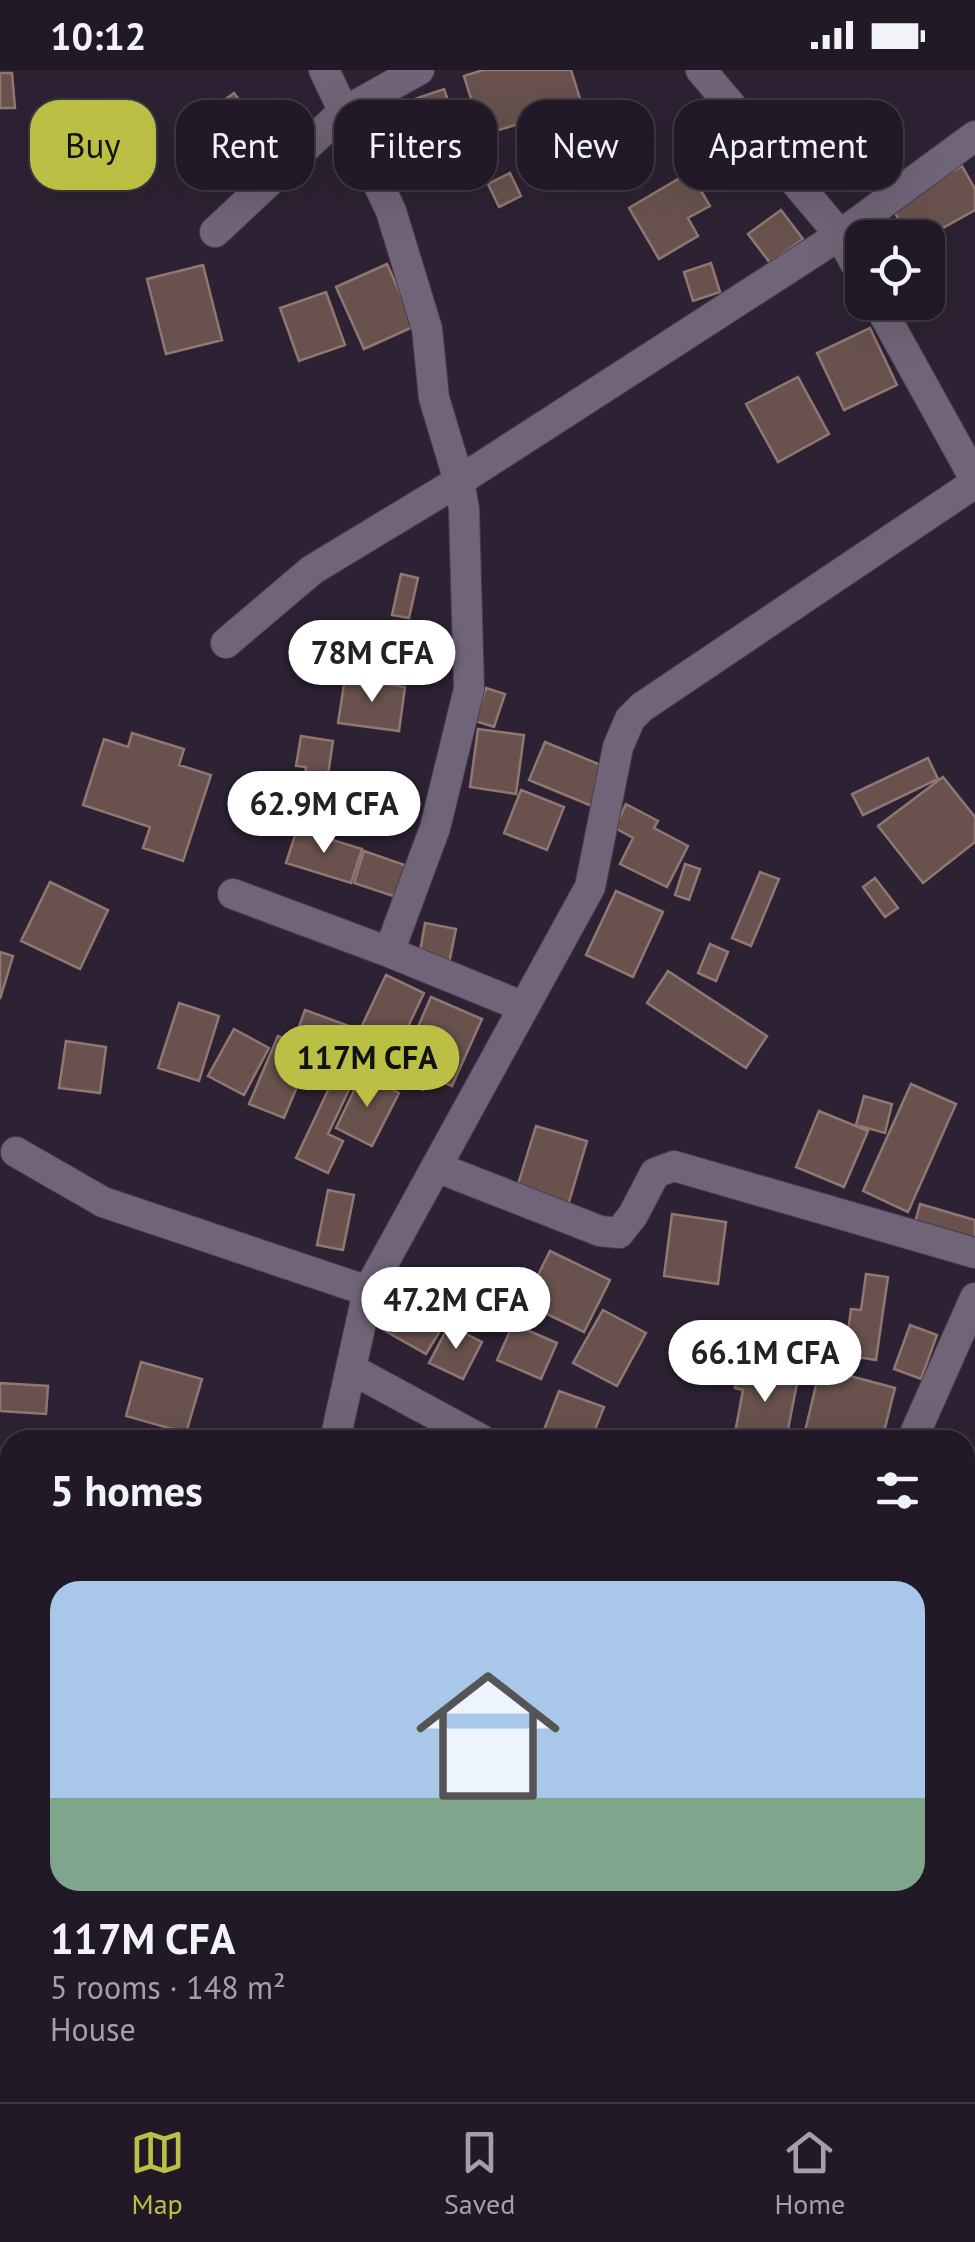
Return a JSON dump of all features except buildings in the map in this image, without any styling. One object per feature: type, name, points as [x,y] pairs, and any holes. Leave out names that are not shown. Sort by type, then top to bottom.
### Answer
[{"type":"street","points":[[324,70],[337,100]]},
{"type":"street","points":[[365,100],[419,70]]},
{"type":"street","points":[[702,70],[845,244]]},
{"type":"street","points":[[216,232],[334,121]]},
{"type":"street","points":[[226,643],[312,570],[460,481],[840,235],[975,136]]},
{"type":"street","points":[[380,190],[391,212],[426,329],[434,398],[460,481],[470,689],[435,828],[390,952]]},
{"type":"street","points":[[337,1430],[368,1291],[590,886],[618,747],[630,719],[642,707],[975,481],[887,320]]},
{"type":"street","points":[[233,894],[524,1007]]},
{"type":"street","points":[[16,1152],[103,1202],[368,1291]]},
{"type":"street","points":[[436,1166],[600,1231],[619,1233],[656,1173],[674,1166],[975,1252]]},
{"type":"street","points":[[916,1430],[975,1298]]},
{"type":"street","points":[[351,1369],[464,1430]]}]
